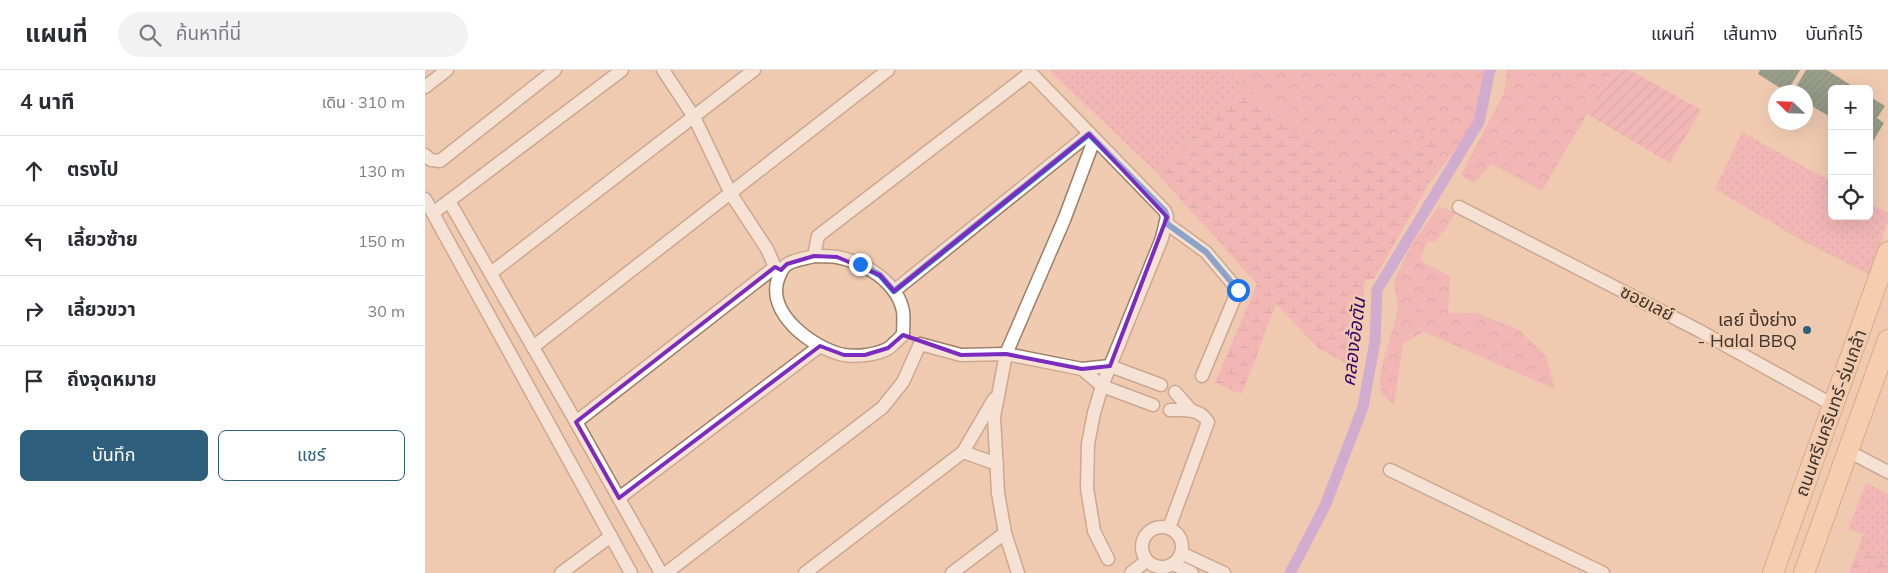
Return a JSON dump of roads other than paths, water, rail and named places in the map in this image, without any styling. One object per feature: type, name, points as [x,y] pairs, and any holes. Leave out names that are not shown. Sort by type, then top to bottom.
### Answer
[{"type":"main road","name":"ถนนศรีนครินทร์-ร่มเกล้า","points":[[1773,573],[1888,252]]},
{"type":"main road","name":"ถนนศรีนครินทร์-ร่มเกล้า","points":[[1804,573],[1888,340]]},
{"type":"street","points":[[425,87],[447,70]]},
{"type":"street","points":[[425,155],[431,160],[441,161],[555,70]]},
{"type":"street","points":[[433,213],[621,70]]},
{"type":"street","points":[[576,422],[778,268],[814,256],[837,257],[860,264],[880,275],[894,291],[903,311],[903,335],[888,348],[865,355],[844,355],[821,346],[802,334],[784,315],[775,288],[778,268],[731,194],[694,117],[663,70]]},
{"type":"street","points":[[491,273],[754,70]]},
{"type":"street","points":[[533,347],[888,70]]},
{"type":"street","points":[[814,256],[818,236],[1029,71],[1165,211],[1167,217],[1163,238],[1102,386],[1088,444],[1087,488],[1094,531],[1108,559]]},
{"type":"street","points":[[894,291],[1092,137]]},
{"type":"street","points":[[1018,573],[1005,533],[998,493],[994,417],[1006,354],[1064,220],[1092,137]]},
{"type":"street","points":[[425,199],[631,573]]},
{"type":"street","points":[[449,201],[661,573]]},
{"type":"street","name":"ซอยเลย์","points":[[1459,207],[1699,330],[1833,405]]},
{"type":"street","points":[[1166,223],[1206,252],[1238,290],[1202,376]]},
{"type":"street","points":[[903,335],[920,344],[961,355],[1006,354],[1082,369],[1110,366],[1161,385]]},
{"type":"street","points":[[666,573],[882,408],[903,382],[920,344]]},
{"type":"street","points":[[619,498],[821,346]]},
{"type":"street","points":[[1082,369],[1102,386],[1153,405]]},
{"type":"street","points":[[805,573],[963,452],[999,390]]},
{"type":"street","points":[[1175,392],[1191,410]]},
{"type":"street","points":[[1169,528],[1208,422],[1202,414],[1191,410],[1170,410]]},
{"type":"street","points":[[1848,451],[1888,472]]},
{"type":"street","points":[[963,452],[997,464]]},
{"type":"street","points":[[1390,470],[1603,573]]},
{"type":"street","points":[[1160,527],[1169,528],[1178,535],[1181,541],[1181,553],[1173,564],[1166,568],[1152,566],[1146,561],[1142,553],[1141,544],[1151,530],[1160,527]]},
{"type":"street","points":[[952,573],[1005,533]]},
{"type":"street","points":[[561,573],[611,536]]},
{"type":"street","points":[[1181,553],[1218,570]]},
{"type":"street","points":[[1131,573],[1146,561]]},
{"type":"street","points":[[1173,564],[1192,573]]},
{"type":"waterway","name":"คลองอ้อตัน","points":[[1290,573],[1325,506],[1363,407],[1375,341],[1377,290],[1479,122],[1490,70]]},
{"type":"place","name":"เลย์ ปิ้งย่าง - Halal BBQ","points":[[1807,330]]}]
